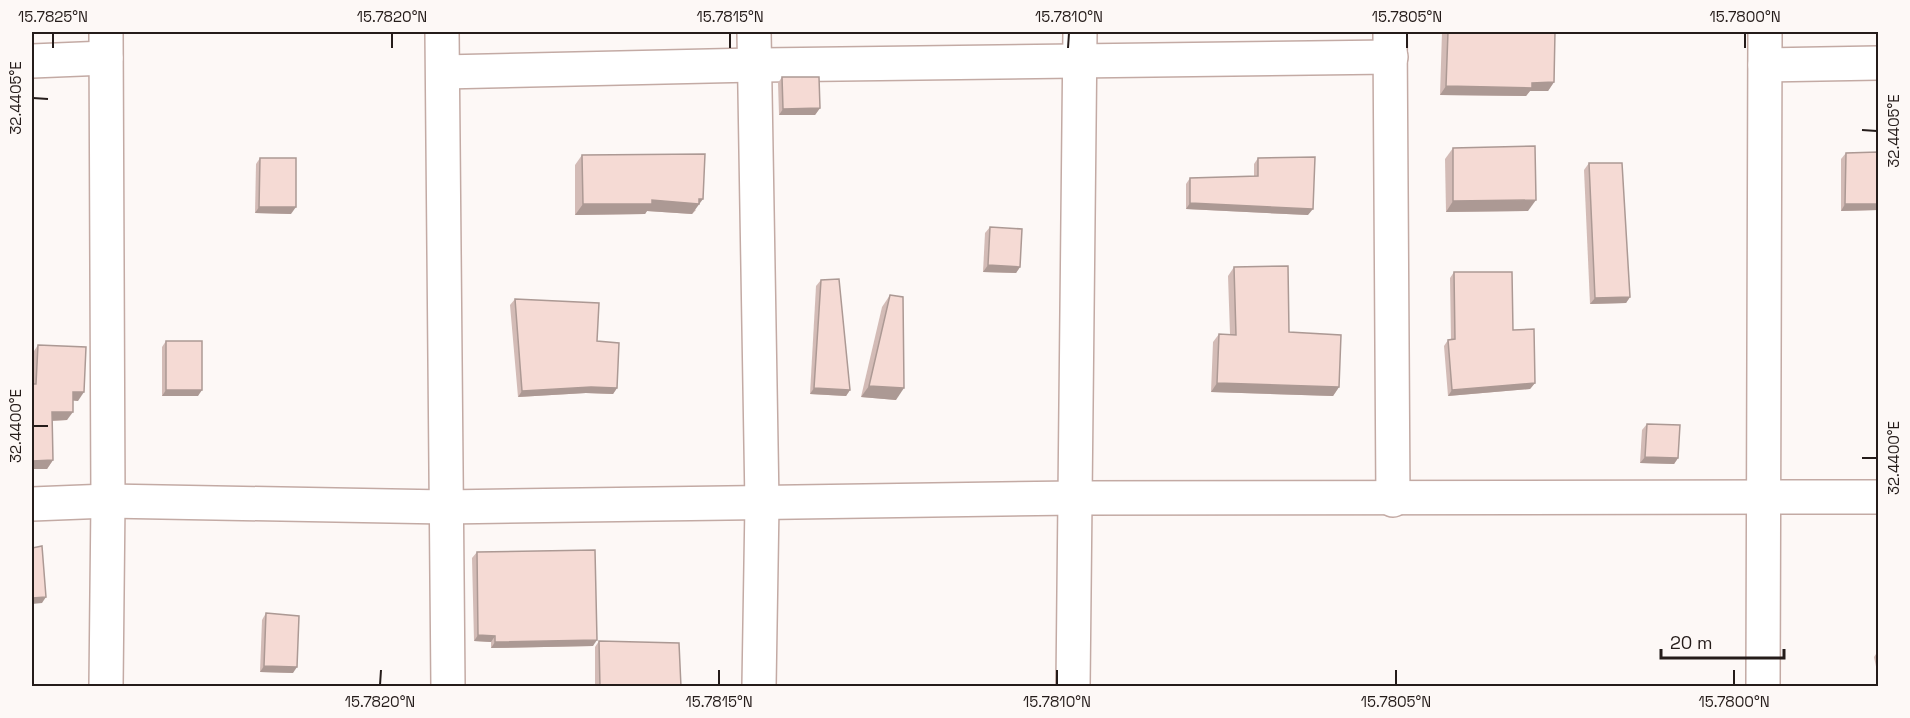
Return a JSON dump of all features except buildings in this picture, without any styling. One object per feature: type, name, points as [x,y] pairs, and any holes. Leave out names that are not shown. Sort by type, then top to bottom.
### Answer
[{"type":"street","points":[[442,32],[448,687]]},
{"type":"street","points":[[754,32],[762,504],[759,687]]},
{"type":"street","points":[[1763,687],[1765,32]]},
{"type":"street","points":[[442,72],[754,65],[1080,47],[1391,44],[1393,500]]},
{"type":"street","points":[[32,61],[106,45],[108,501],[106,687]]},
{"type":"street","points":[[1073,687],[1080,47]]},
{"type":"street","points":[[1765,65],[1878,63]]},
{"type":"street","points":[[32,504],[108,501],[445,507],[1076,498],[1393,500],[1878,497]]}]
